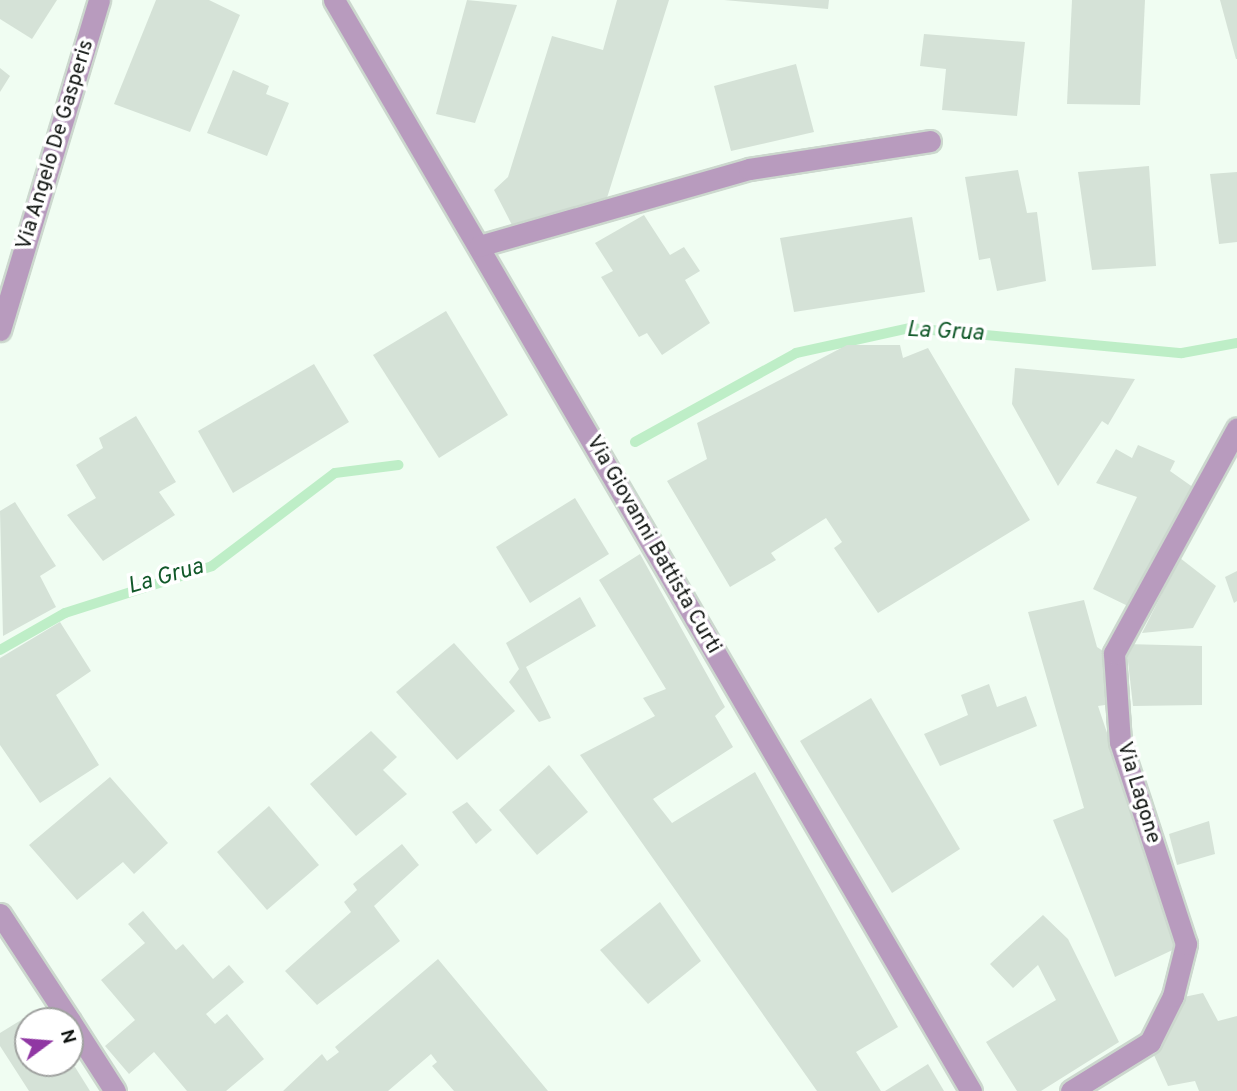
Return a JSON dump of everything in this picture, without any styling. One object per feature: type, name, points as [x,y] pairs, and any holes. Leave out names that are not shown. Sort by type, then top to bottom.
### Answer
[{"type":"street","name":"Via Angelo De Gasperis","points":[[0,330],[99,0]]},
{"type":"street","name":"Via Giovanni Battista Curti","points":[[334,0],[971,1091]]},
{"type":"street","points":[[479,246],[749,169],[930,141]]},
{"type":"street","name":"Via Lagone","points":[[1070,1091],[1150,1042],[1173,996],[1186,944],[1121,742],[1114,653],[1237,428]]},
{"type":"street","points":[[0,914],[61,1007]]},
{"type":"street","points":[[84,1042],[116,1091]]},
{"type":"building","points":[[0,0],[57,0],[32,39],[0,19]]},
{"type":"building","points":[[156,0],[209,0],[240,15],[190,132],[114,104]]},
{"type":"building","points":[[467,0],[517,5],[475,123],[436,114]]},
{"type":"building","points":[[617,0],[669,0],[606,201],[512,225],[494,190],[508,177],[552,36],[603,50]]},
{"type":"building","points":[[724,0],[829,0],[828,9]]},
{"type":"building","points":[[1072,0],[1145,0],[1140,105],[1067,104]]},
{"type":"building","points":[[1220,0],[1237,0],[1237,59],[1236,59]]},
{"type":"building","points":[[924,34],[1025,42],[1017,116],[942,110],[946,69],[920,66]]},
{"type":"building","points":[[796,64],[814,132],[731,151],[714,86]]},
{"type":"building","points":[[0,68],[10,76],[0,92]]},
{"type":"building","points":[[233,70],[269,86],[266,94],[289,103],[267,156],[207,133]]},
{"type":"building","points":[[1149,166],[1156,266],[1092,270],[1078,172]]},
{"type":"building","points":[[1018,170],[1027,213],[1037,212],[1046,281],[997,291],[990,258],[979,260],[965,177]]},
{"type":"building","points":[[1237,172],[1237,242],[1219,244],[1210,174]]},
{"type":"building","points":[[644,215],[670,255],[684,247],[700,271],[685,280],[710,323],[662,355],[647,333],[639,337],[601,277],[613,271],[595,243]]},
{"type":"building","points":[[912,217],[925,292],[794,312],[780,238]]},
{"type":"building","points":[[446,311],[508,415],[439,458],[373,355]]},
{"type":"building","points":[[847,345],[900,345],[903,358],[928,348],[1030,520],[878,613],[834,548],[842,542],[826,518],[771,553],[776,560],[730,587],[667,481],[707,459],[697,423]]},
{"type":"building","points":[[314,364],[349,422],[233,493],[198,431]]},
{"type":"building","points":[[1015,368],[1135,379],[1108,425],[1102,421],[1058,486],[1012,404]]},
{"type":"building","points":[[136,416],[176,482],[159,492],[175,515],[103,561],[67,515],[96,498],[76,465],[103,448],[99,438]]},
{"type":"building","points":[[1138,445],[1175,461],[1170,471],[1197,490],[1132,608],[1093,589],[1137,497],[1096,483],[1116,449],[1132,458]]},
{"type":"building","points":[[575,498],[609,554],[530,603],[496,547]]},
{"type":"building","points":[[15,502],[56,566],[40,576],[56,607],[3,636],[0,511]]},
{"type":"building","points":[[640,554],[725,707],[715,716],[733,747],[653,799],[672,823],[755,772],[898,1027],[856,1052],[881,1091],[817,1091],[580,755],[655,716],[643,698],[666,689],[599,580]]},
{"type":"building","points":[[1180,558],[1216,586],[1193,628],[1142,633]]},
{"type":"building","points":[[1237,571],[1237,601],[1234,603],[1225,577]]},
{"type":"building","points":[[580,597],[596,626],[526,667],[551,718],[539,722],[509,682],[519,669],[506,643]]},
{"type":"building","points":[[1084,600],[1097,647],[1106,653],[1112,704],[1098,706],[1179,947],[1115,977],[1053,820],[1084,808],[1028,612]]},
{"type":"building","points":[[60,622],[91,671],[56,695],[99,765],[40,803],[0,745],[0,658]]},
{"type":"building","points":[[454,643],[515,711],[457,760],[396,692]]},
{"type":"building","points":[[1126,644],[1202,646],[1202,705],[1133,706]]},
{"type":"building","points":[[989,684],[997,707],[1026,696],[1037,726],[940,766],[924,734],[968,715],[961,695]]},
{"type":"building","points":[[871,698],[960,849],[892,893],[800,741]]},
{"type":"building","points":[[371,731],[397,757],[383,770],[407,794],[356,836],[310,784]]},
{"type":"building","points":[[549,765],[588,812],[537,855],[499,810]]},
{"type":"building","points":[[110,777],[168,843],[134,874],[123,862],[77,900],[29,845]]},
{"type":"building","points":[[467,802],[492,830],[476,844],[452,812]]},
{"type":"building","points":[[269,806],[319,865],[267,910],[217,852]]},
{"type":"building","points":[[1209,821],[1215,854],[1177,865],[1169,834]]},
{"type":"building","points":[[402,844],[419,865],[374,906],[400,941],[317,1005],[285,971],[351,912],[344,902],[357,890],[353,884]]},
{"type":"building","points":[[660,902],[701,961],[648,1004],[600,950]]},
{"type":"building","points":[[143,911],[176,950],[183,944],[213,979],[229,965],[244,982],[206,1014],[215,1024],[227,1014],[264,1059],[226,1091],[187,1091],[154,1052],[129,1074],[105,1046],[135,1020],[101,980],[145,943],[128,924]]},
{"type":"building","points":[[1043,915],[1068,939],[1119,1042],[1041,1091],[1017,1091],[986,1042],[1056,1000],[1038,965],[1013,988],[990,964]]},
{"type":"building","points":[[438,959],[548,1091],[454,1091],[432,1066],[437,1062],[431,1054],[388,1091],[283,1091],[322,1054],[327,1061],[339,1052],[335,1047]]},
{"type":"building","points":[[1203,993],[1218,1021],[1237,1016],[1237,1091],[1199,1091],[1195,1081],[1168,1086],[1153,1053],[1179,998]]},
{"type":"building","points":[[14,1024],[14,1068],[0,1046],[0,1033]]},
{"type":"building","points":[[928,1064],[944,1091],[885,1091]]},
{"type":"building","points":[[20,1077],[81,1077],[90,1091],[29,1091]]},
{"type":"waterway","name":"La Grua","points":[[635,442],[796,353],[910,328],[1182,353],[1237,343]]},
{"type":"waterway","name":"La Grua","points":[[0,650],[65,613],[212,566],[335,473],[398,465]]}]
